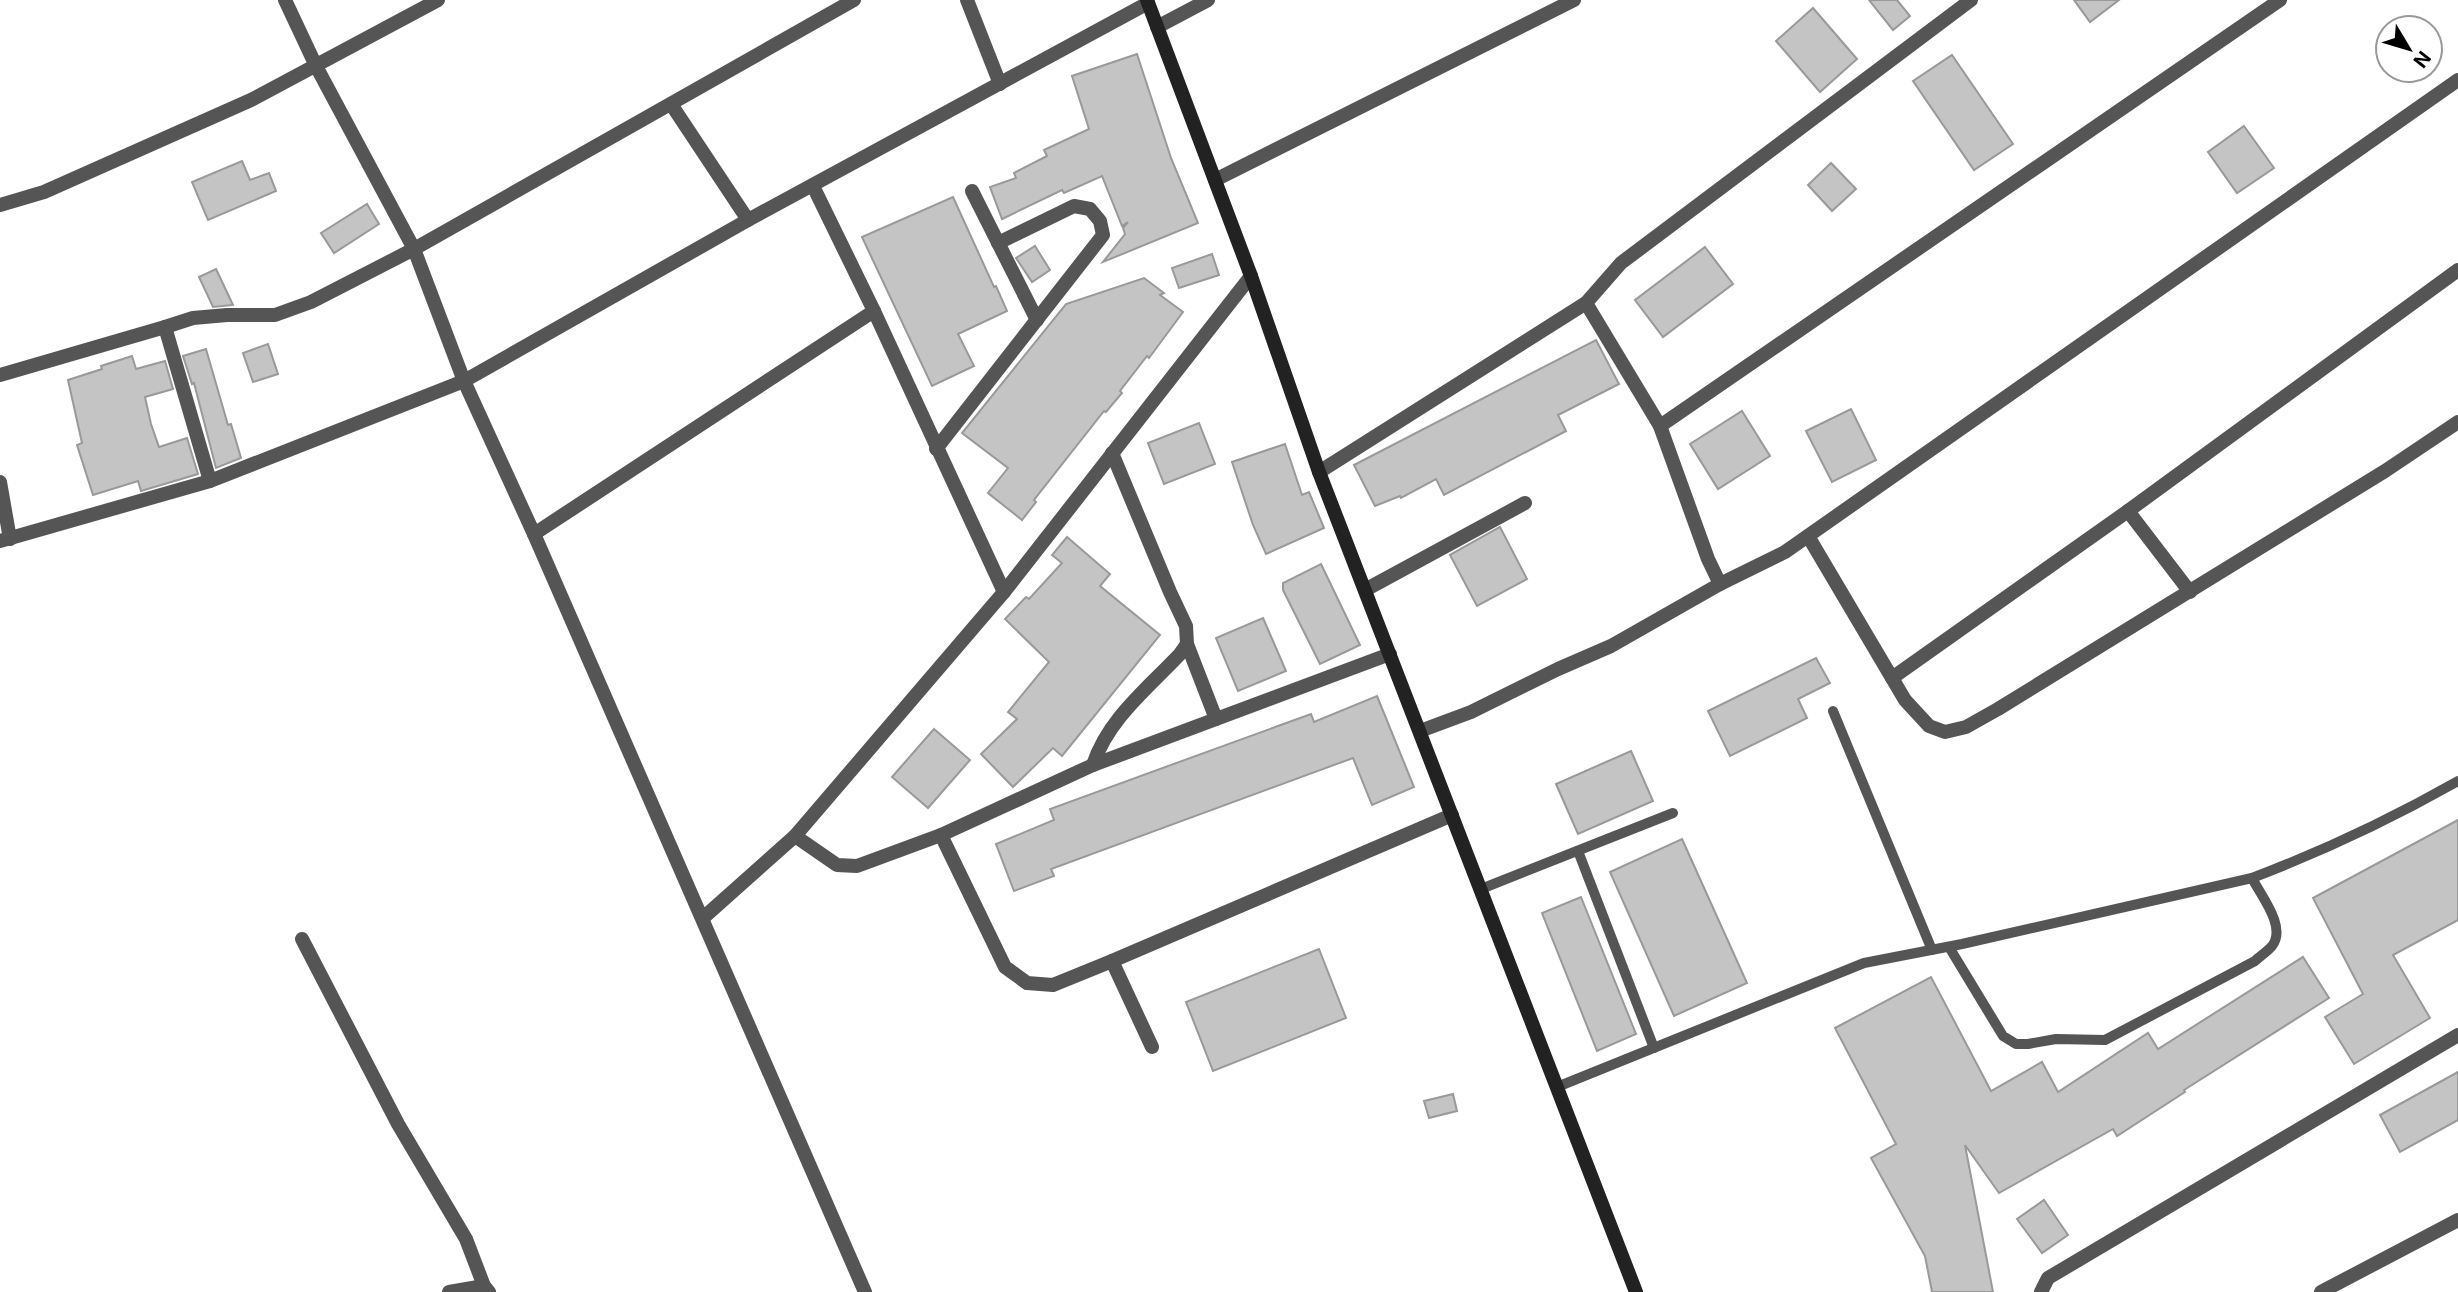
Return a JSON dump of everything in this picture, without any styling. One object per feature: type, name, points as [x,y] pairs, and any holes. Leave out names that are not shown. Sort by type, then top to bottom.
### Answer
[{"type":"street","points":[[285,0],[316,66],[414,249],[464,381],[534,534],[865,1292]]},
{"type":"street","points":[[0,205],[57,186],[251,100],[438,0]]},
{"type":"street","points":[[0,375],[205,317],[275,315],[311,302],[414,249],[854,0]]},
{"type":"street","points":[[967,0],[1000,83]]},
{"type":"street","points":[[1157,27],[1208,0]]},
{"type":"street","points":[[1215,180],[1574,0]]},
{"type":"street","points":[[1319,472],[1586,303],[1621,263],[1971,0]]},
{"type":"street","points":[[1660,426],[2280,0]]},
{"type":"street","points":[[0,482],[5,540],[210,481],[464,381],[748,220],[1147,1],[1251,276],[1319,472],[1636,1292]]},
{"type":"street","points":[[1420,731],[1471,712],[1558,668],[1611,646],[1720,584],[1785,552],[2458,80]]},
{"type":"street","points":[[671,104],[748,220]]},
{"type":"street","points":[[813,186],[1004,592]]},
{"type":"street","points":[[972,191],[1038,320]]},
{"type":"street","points":[[936,449],[1102,235],[1100,221],[1090,209],[1074,206],[998,243]]},
{"type":"street","points":[[1892,678],[2128,511],[2458,270]]},
{"type":"street","points":[[703,918],[795,836],[1004,592],[1251,276]]},
{"type":"street","points":[[1586,303],[1660,426],[1708,559],[1720,584]]},
{"type":"street","points":[[534,534],[874,311]]},
{"type":"street","points":[[165,327],[210,481]]},
{"type":"street","points":[[1808,536],[1916,714],[1929,726],[1945,732],[1966,727],[2190,592],[2385,471],[2458,422]]},
{"type":"street","points":[[1112,453],[1186,626],[1186,644],[1216,719]]},
{"type":"street","points":[[1365,590],[1525,503]]},
{"type":"street","points":[[2128,511],[2190,592]]},
{"type":"street","points":[[1093,765],[1098,750],[1116,720],[1181,654],[1186,644]]},
{"type":"street","points":[[795,836],[838,865],[857,866],[941,835],[1093,765],[1390,654]]},
{"type":"street","points":[[941,835],[1005,967],[1027,983],[1054,985],[1452,815]]},
{"type":"street","points":[[302,939],[398,1124],[466,1239],[487,1289],[449,1292]]},
{"type":"street","points":[[1112,961],[1153,1047]]},
{"type":"street","points":[[2042,1292],[2048,1278],[2458,1035]]},
{"type":"street","points":[[2321,1292],[2458,1220]]},
{"type":"lane","points":[[1833,711],[1932,950]]},
{"type":"lane","points":[[1557,1087],[1864,963],[1949,947],[2252,878],[2296,862],[2395,817],[2458,781]]},
{"type":"lane","points":[[1481,889],[1673,813]]},
{"type":"lane","points":[[1577,851],[1654,1048]]},
{"type":"lane","points":[[1949,947],[2003,1036],[2015,1044],[2056,1039],[2105,1040],[2255,961],[2271,947],[2276,939],[2274,919],[2252,878]]},
{"type":"building","points":[[1869,0],[1897,0],[1910,16],[1893,30]]},
{"type":"building","points":[[2074,0],[2119,0],[2090,22]]},
{"type":"building","points":[[1813,8],[1857,59],[1820,92],[1776,41]]},
{"type":"building","points":[[1137,54],[1171,158],[1198,223],[1103,262],[1125,234],[1123,228],[1128,222],[1122,226],[1102,176],[1064,193],[1062,190],[1002,219],[990,187],[1016,178],[1014,173],[1047,156],[1044,150],[1089,129],[1072,76]]},
{"type":"building","points":[[1952,55],[2013,144],[1974,170],[1913,81]]},
{"type":"building","points":[[2244,126],[2274,168],[2237,193],[2208,152]]},
{"type":"building","points":[[242,161],[250,180],[269,173],[276,191],[208,220],[192,182]]},
{"type":"building","points":[[1831,163],[1856,189],[1832,211],[1808,185]]},
{"type":"building","points":[[953,197],[1007,311],[958,334],[974,366],[932,386],[862,237]]},
{"type":"building","points":[[367,204],[379,224],[334,253],[321,233]]},
{"type":"building","points":[[1035,246],[1050,270],[1032,282],[1016,258]]},
{"type":"building","points":[[1705,247],[1733,284],[1663,337],[1635,300]]},
{"type":"building","points":[[1212,254],[1219,275],[1179,288],[1172,268]]},
{"type":"building","points":[[216,269],[233,305],[213,307],[199,277]]},
{"type":"building","points":[[1144,278],[1164,293],[1160,295],[1183,312],[1120,391],[1122,393],[1106,412],[1104,411],[1034,500],[1036,502],[1022,520],[988,493],[1008,468],[962,433],[1066,304]]},
{"type":"building","points":[[1596,340],[1619,384],[1558,415],[1566,431],[1444,495],[1436,479],[1401,498],[1400,496],[1375,506],[1354,465]]},
{"type":"building","points":[[268,344],[278,374],[253,382],[243,353]]},
{"type":"building","points":[[206,349],[228,425],[231,424],[241,458],[216,468],[194,383],[192,384],[183,356]]},
{"type":"building","points":[[132,356],[136,369],[165,361],[173,389],[145,397],[151,424],[159,447],[187,438],[198,474],[141,491],[138,481],[93,495],[77,445],[82,443],[68,380]]},
{"type":"building","points":[[1851,409],[1876,460],[1832,482],[1806,431]]},
{"type":"building","points":[[1742,411],[1770,456],[1718,489],[1690,444]]},
{"type":"building","points":[[1199,423],[1215,464],[1164,484],[1148,443]]},
{"type":"building","points":[[1285,444],[1302,495],[1309,492],[1324,528],[1266,554],[1253,525],[1232,462]]},
{"type":"building","points":[[1500,527],[1527,579],[1477,606],[1450,555]]},
{"type":"building","points":[[1067,537],[1110,574],[1100,586],[1160,635],[1062,756],[1053,748],[1013,787],[981,754],[1017,719],[1008,712],[1049,662],[1005,619],[1026,597],[1029,599],[1062,563],[1052,555]]},
{"type":"building","points":[[1321,564],[1360,645],[1320,664],[1283,590],[1283,583]]},
{"type":"building","points":[[1263,618],[1286,671],[1238,691],[1216,638]]},
{"type":"building","points":[[1816,658],[1830,683],[1798,699],[1807,718],[1730,756],[1708,711]]},
{"type":"building","points":[[1377,696],[1414,787],[1372,805],[1353,758],[1051,869],[1054,876],[1014,891],[996,844],[1054,820],[1050,809],[1311,714],[1314,722]]},
{"type":"building","points":[[934,729],[970,760],[928,808],[892,777]]},
{"type":"building","points":[[1631,751],[1653,801],[1578,834],[1556,784]]},
{"type":"building","points":[[2458,820],[2458,920],[2393,955],[2430,1018],[2354,1064],[2325,1017],[2363,994],[2313,898]]},
{"type":"building","points":[[1682,839],[1747,983],[1674,1016],[1610,872]]},
{"type":"building","points":[[1581,897],[1636,1034],[1597,1051],[1542,913]]},
{"type":"building","points":[[1319,949],[1346,1018],[1213,1071],[1186,1002]]},
{"type":"building","points":[[2303,957],[2329,998],[2117,1136],[2113,1129],[1999,1193],[1965,1145],[1993,1292],[1932,1292],[1925,1256],[1871,1158],[1896,1144],[1835,1028],[1931,977],[1991,1091],[2042,1062],[2058,1092],[2148,1033],[2158,1049]]},
{"type":"building","points":[[2458,1072],[2458,1120],[2400,1152],[2380,1115]]},
{"type":"building","points":[[1453,1094],[1457,1111],[1429,1118],[1424,1101]]},
{"type":"building","points":[[2044,1200],[2068,1235],[2042,1253],[2017,1219]]}]
